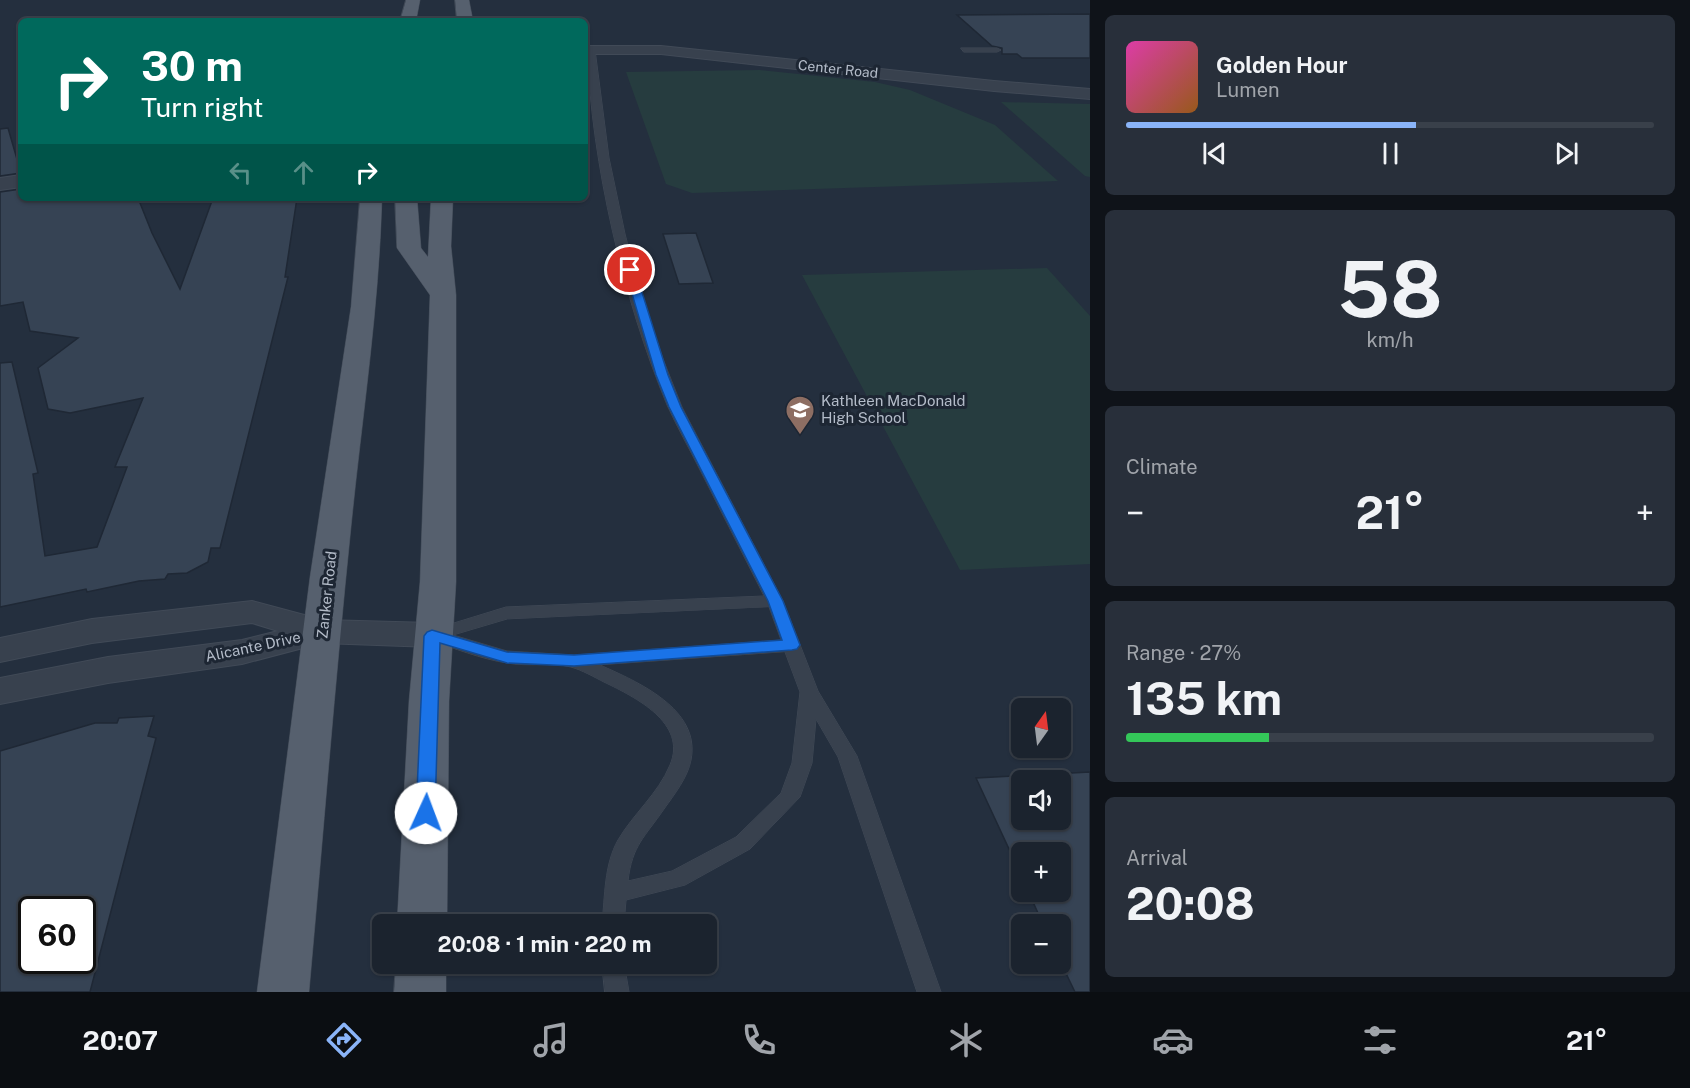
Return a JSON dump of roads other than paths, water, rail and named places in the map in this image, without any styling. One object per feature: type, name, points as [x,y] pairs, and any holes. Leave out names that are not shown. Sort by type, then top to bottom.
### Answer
[{"type":"main road","points":[[409,18],[413,0]]},
{"type":"main road","points":[[462,0],[465,18]]},
{"type":"main road","name":"Zanker Road","points":[[284,992],[324,632],[326,585],[370,254],[370,201]]},
{"type":"main road","points":[[406,201],[409,248],[443,295]]},
{"type":"main road","points":[[422,914],[432,636],[438,582],[443,295],[439,246],[442,201]]},
{"type":"main road","points":[[420,992],[421,974]]},
{"type":"street","name":"Center Road","points":[[588,50],[661,50],[959,83],[1090,94]]},
{"type":"street","points":[[0,184],[18,181]]},
{"type":"street","name":"Alicante Drive","points":[[0,650],[92,631],[252,612],[324,632]]},
{"type":"street","points":[[324,632],[432,636]]},
{"type":"street","name":"Alicante Drive","points":[[0,691],[108,670],[242,652],[324,632]]},
{"type":"lane","points":[[588,50],[614,210],[662,375],[675,407],[775,601],[809,692],[847,756],[929,992]]},
{"type":"lane","points":[[964,50],[997,50]]},
{"type":"lane","points":[[432,636],[506,613],[775,601]]},
{"type":"lane","points":[[432,636],[507,657],[574,661],[792,645]]},
{"type":"lane","points":[[574,661],[639,692],[665,710],[682,735],[682,761],[662,797],[625,848],[615,893],[614,914]]},
{"type":"lane","points":[[615,893],[677,879],[743,843],[790,797],[802,764],[809,692]]},
{"type":"lane","points":[[615,974],[617,992]]},
{"type":"place","name":"Kathleen MacDonald High School","points":[[800,436]]}]
